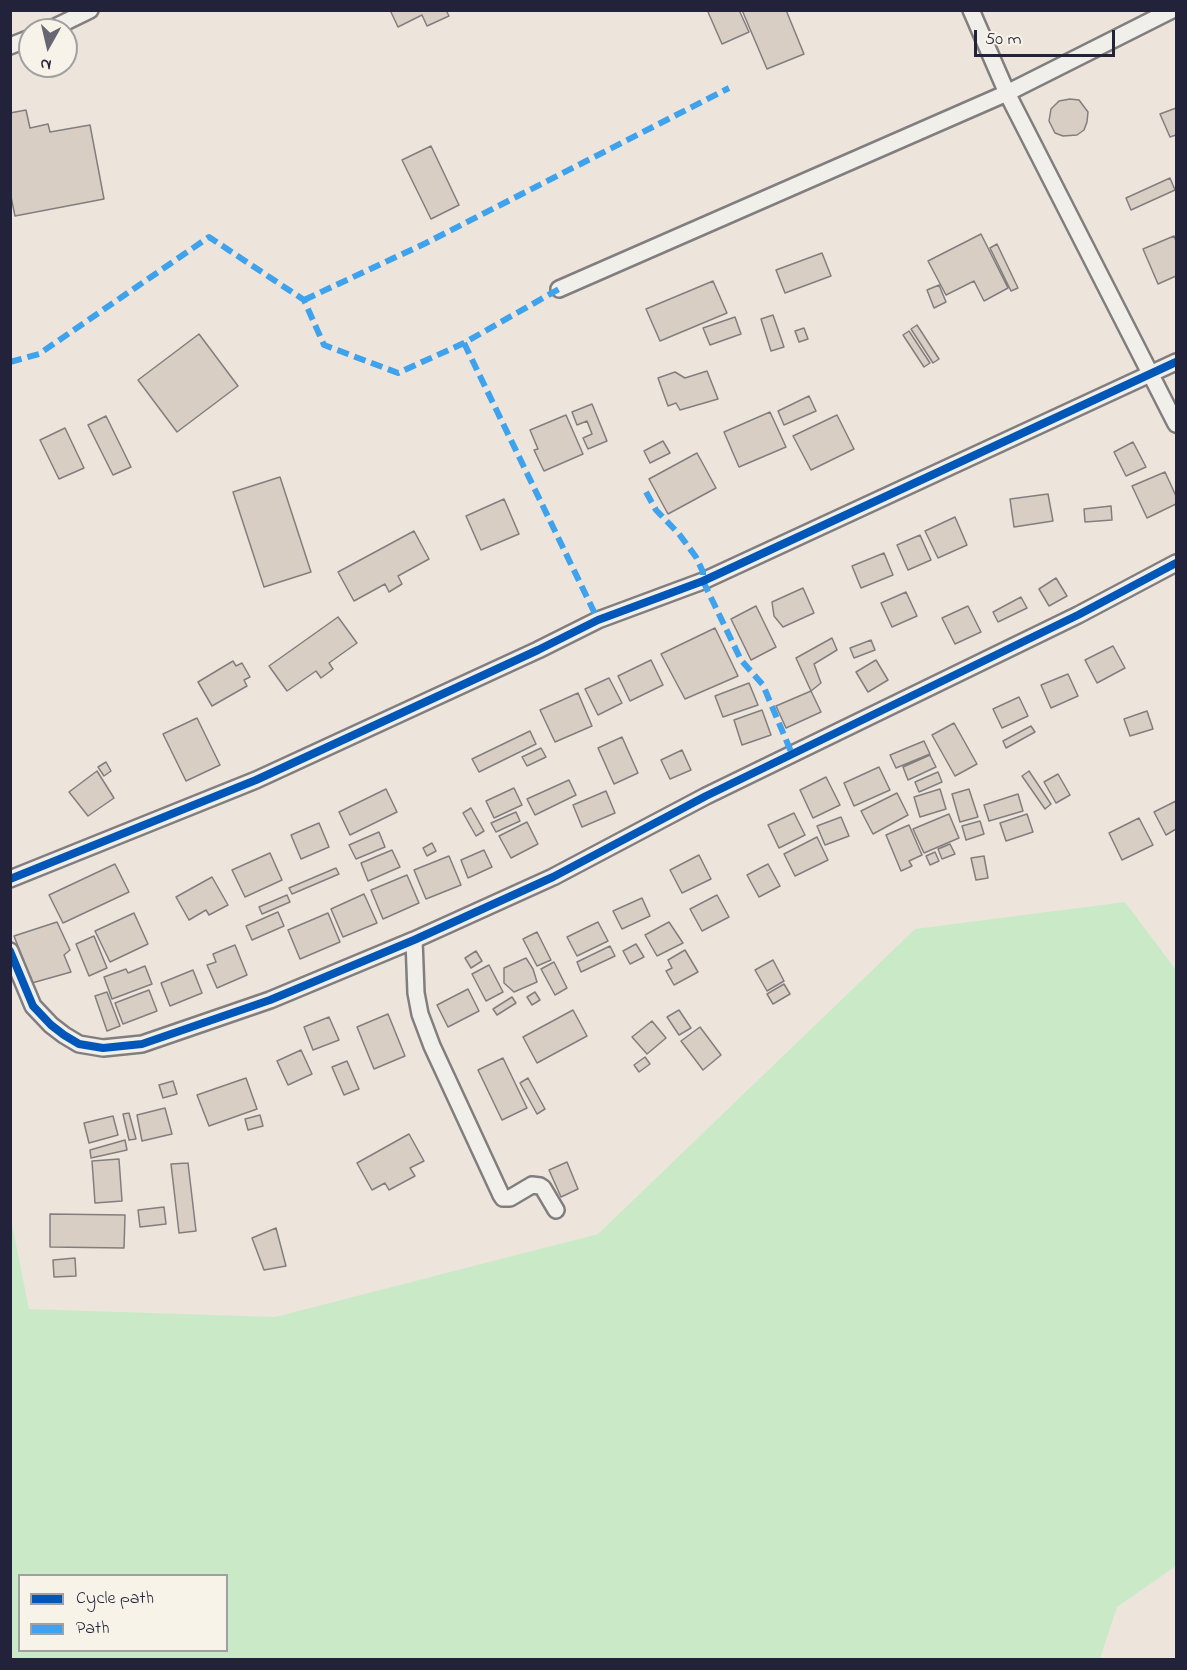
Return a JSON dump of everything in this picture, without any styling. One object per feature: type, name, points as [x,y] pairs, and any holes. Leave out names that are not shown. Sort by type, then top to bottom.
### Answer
[{"type":"street","points":[[74,18],[90,10]]},
{"type":"street","points":[[971,10],[1007,93],[1176,424]]},
{"type":"street","points":[[559,289],[1007,93],[1172,10]]},
{"type":"street","points":[[10,879],[256,780],[598,620],[703,581],[1176,362]]},
{"type":"street","points":[[10,951],[33,1006],[64,1035],[80,1044],[102,1048],[142,1044],[260,1004],[414,940],[553,877],[717,790],[1078,615],[1176,563]]},
{"type":"street","points":[[414,940],[416,993],[420,1014],[432,1046],[501,1195],[503,1198],[510,1198],[532,1185],[540,1186],[556,1210]]},
{"type":"green space","points":[[1125,902],[1176,970],[1176,1566],[1117,1607],[1100,1659],[11,1659],[11,1219],[29,1309],[275,1317],[598,1234],[915,929]]},
{"type":"building","points":[[390,10],[446,10],[449,16],[427,26],[422,15],[398,27]]},
{"type":"building","points":[[711,10],[739,10],[749,32],[722,44],[708,12]]},
{"type":"building","points":[[742,10],[786,10],[804,54],[767,69]]},
{"type":"building","points":[[1079,100],[1088,112],[1087,122],[1084,130],[1077,135],[1063,136],[1055,133],[1049,121],[1051,109],[1059,101]]},
{"type":"building","points":[[1176,108],[1176,135],[1170,137],[1160,114]]},
{"type":"building","points":[[26,110],[30,128],[48,124],[50,132],[90,125],[104,199],[15,216],[10,192],[10,113]]},
{"type":"building","points":[[431,146],[459,205],[431,219],[402,160]]},
{"type":"building","points":[[1170,178],[1175,190],[1131,210],[1126,198]]},
{"type":"building","points":[[981,234],[1008,288],[984,301],[974,281],[946,295],[928,261]]},
{"type":"building","points":[[1174,236],[1176,276],[1158,284],[1143,249]]},
{"type":"building","points":[[997,244],[1018,288],[1011,291],[990,248]]},
{"type":"building","points":[[822,253],[831,276],[785,293],[776,270]]},
{"type":"building","points":[[713,281],[727,313],[660,341],[646,309]]},
{"type":"building","points":[[939,285],[946,302],[934,308],[927,290]]},
{"type":"building","points":[[773,315],[784,347],[771,351],[761,319]]},
{"type":"building","points":[[735,317],[741,334],[710,345],[703,328]]},
{"type":"building","points":[[917,325],[939,359],[933,363],[911,329]]},
{"type":"building","points":[[804,328],[808,339],[799,342],[795,331]]},
{"type":"building","points":[[909,331],[930,363],[924,367],[903,335]]},
{"type":"building","points":[[199,334],[238,386],[177,432],[138,380]]},
{"type":"building","points":[[707,371],[718,399],[680,410],[676,403],[668,406],[658,378],[675,372],[685,378]]},
{"type":"building","points":[[809,396],[816,411],[784,425],[778,411]]},
{"type":"building","points":[[592,404],[607,441],[588,449],[583,438],[592,434],[587,421],[577,425],[572,412]]},
{"type":"building","points":[[770,412],[786,447],[739,467],[724,432]]},
{"type":"building","points":[[566,415],[583,454],[544,471],[534,450],[538,449],[530,430]]},
{"type":"building","points":[[837,415],[854,449],[811,470],[793,436]]},
{"type":"building","points":[[106,416],[131,467],[113,475],[88,425]]},
{"type":"building","points":[[65,428],[84,468],[59,479],[40,440]]},
{"type":"building","points":[[663,441],[670,453],[650,463],[644,451]]},
{"type":"building","points":[[1133,442],[1146,467],[1126,476],[1114,452]]},
{"type":"building","points":[[697,453],[716,488],[668,514],[649,479]]},
{"type":"building","points":[[1165,472],[1176,496],[1176,504],[1147,518],[1132,486]]},
{"type":"building","points":[[280,477],[311,572],[264,587],[233,492]]},
{"type":"building","points":[[1048,494],[1053,521],[1014,527],[1010,499]]},
{"type":"building","points":[[504,499],[519,534],[481,550],[466,516]]},
{"type":"building","points":[[1111,506],[1112,520],[1085,522],[1084,509]]},
{"type":"building","points":[[955,517],[967,545],[938,558],[925,531]]},
{"type":"building","points":[[414,531],[429,559],[398,576],[402,584],[389,592],[385,584],[354,601],[338,572]]},
{"type":"building","points":[[920,535],[931,560],[908,570],[897,545]]},
{"type":"building","points":[[884,553],[893,575],[861,588],[852,566]]},
{"type":"building","points":[[1056,578],[1067,596],[1049,606],[1039,589]]},
{"type":"building","points":[[803,588],[814,613],[783,627],[774,616],[772,602]]},
{"type":"building","points":[[906,592],[917,616],[892,627],[881,603]]},
{"type":"building","points":[[1021,597],[1027,608],[998,622],[993,612]]},
{"type":"building","points":[[756,606],[776,647],[751,660],[731,619]]},
{"type":"building","points":[[968,606],[981,632],[955,644],[942,618]]},
{"type":"building","points":[[338,617],[357,643],[329,663],[333,669],[321,678],[316,671],[287,691],[269,666]]},
{"type":"building","points":[[715,628],[738,676],[685,699],[661,654]]},
{"type":"building","points":[[832,638],[837,650],[814,664],[821,683],[811,691],[796,658]]},
{"type":"building","points":[[871,640],[875,650],[854,658],[850,648]]},
{"type":"building","points":[[1113,646],[1125,668],[1097,683],[1085,660]]},
{"type":"building","points":[[651,660],[663,685],[630,701],[618,676]]},
{"type":"building","points":[[876,660],[888,680],[868,692],[856,672]]},
{"type":"building","points":[[233,661],[236,666],[242,663],[250,677],[244,680],[247,686],[212,706],[198,682]]},
{"type":"building","points":[[1068,674],[1078,696],[1051,708],[1041,685]]},
{"type":"building","points":[[609,678],[622,703],[598,715],[585,689]]},
{"type":"building","points":[[749,683],[758,705],[723,717],[715,696]]},
{"type":"building","points":[[811,691],[821,712],[786,728],[776,706]]},
{"type":"building","points":[[578,693],[592,726],[555,742],[540,710]]},
{"type":"building","points":[[1019,697],[1028,716],[1002,728],[993,709]]},
{"type":"building","points":[[762,710],[771,735],[742,745],[734,720]]},
{"type":"building","points":[[1147,711],[1153,729],[1130,736],[1124,719]]},
{"type":"building","points":[[197,718],[220,765],[186,781],[163,734]]},
{"type":"building","points":[[954,723],[977,764],[955,776],[932,735]]},
{"type":"building","points":[[1031,726],[1035,732],[1006,748],[1003,741]]},
{"type":"building","points":[[530,731],[536,744],[479,772],[472,759]]},
{"type":"building","points":[[622,737],[638,773],[614,784],[598,748]]},
{"type":"building","points":[[924,741],[930,754],[896,768],[890,755]]},
{"type":"building","points":[[541,748],[546,757],[527,766],[522,757]]},
{"type":"building","points":[[682,750],[691,770],[670,779],[661,760]]},
{"type":"building","points":[[930,755],[936,767],[908,780],[903,767]]},
{"type":"building","points":[[106,762],[111,771],[104,776],[98,767]]},
{"type":"building","points":[[879,767],[890,790],[854,806],[844,783]]},
{"type":"building","points":[[97,771],[114,798],[88,816],[69,792]]},
{"type":"building","points":[[1029,771],[1051,804],[1045,809],[1022,776]]},
{"type":"building","points":[[938,772],[942,782],[919,792],[915,782]]},
{"type":"building","points":[[1058,774],[1070,795],[1056,803],[1044,782]]},
{"type":"building","points":[[826,777],[840,805],[813,818],[800,790]]},
{"type":"building","points":[[569,780],[576,795],[535,815],[527,799]]},
{"type":"building","points":[[514,788],[522,805],[494,818],[486,801]]},
{"type":"building","points":[[386,789],[397,812],[350,835],[339,812]]},
{"type":"building","points":[[940,789],[946,809],[920,817],[914,797]]},
{"type":"building","points":[[969,789],[978,817],[960,822],[952,794]]},
{"type":"building","points":[[606,791],[615,813],[582,827],[573,805]]},
{"type":"building","points":[[897,793],[908,815],[873,834],[861,811]]},
{"type":"building","points":[[1018,794],[1023,811],[989,821],[984,805]]},
{"type":"building","points":[[1176,801],[1176,829],[1166,835],[1154,812]]},
{"type":"building","points":[[471,808],[484,831],[476,836],[463,813]]},
{"type":"building","points":[[516,812],[520,821],[496,832],[491,823]]},
{"type":"building","points":[[794,813],[805,835],[779,848],[768,825]]},
{"type":"building","points":[[949,814],[959,838],[924,853],[913,829]]},
{"type":"building","points":[[1027,814],[1033,832],[1006,841],[1000,823]]},
{"type":"building","points":[[841,817],[849,836],[825,845],[817,826]]},
{"type":"building","points":[[1139,818],[1153,845],[1122,860],[1109,833]]},
{"type":"building","points":[[980,821],[984,834],[966,840],[962,826]]},
{"type":"building","points":[[527,822],[538,844],[511,858],[499,836]]},
{"type":"building","points":[[319,823],[329,847],[301,859],[291,835]]},
{"type":"building","points":[[909,825],[922,855],[909,861],[912,866],[901,871],[886,835]]},
{"type":"building","points":[[379,832],[385,847],[356,859],[349,845]]},
{"type":"building","points":[[817,837],[828,860],[795,876],[784,854]]},
{"type":"building","points":[[432,843],[436,851],[427,856],[423,848]]},
{"type":"building","points":[[950,844],[955,854],[942,859],[938,849]]},
{"type":"building","points":[[392,850],[400,867],[368,881],[361,863]]},
{"type":"building","points":[[484,850],[492,867],[468,878],[461,860]]},
{"type":"building","points":[[935,852],[939,861],[930,865],[926,856]]},
{"type":"building","points":[[270,853],[282,880],[245,897],[232,870]]},
{"type":"building","points":[[699,855],[711,879],[682,893],[670,870]]},
{"type":"building","points":[[449,856],[461,885],[426,899],[414,870]]},
{"type":"building","points":[[984,856],[988,878],[976,880],[971,858]]},
{"type":"building","points":[[115,864],[129,892],[63,923],[49,895]]},
{"type":"building","points":[[768,864],[780,886],[759,897],[747,875]]},
{"type":"building","points":[[336,868],[339,874],[292,894],[289,888]]},
{"type":"building","points":[[407,875],[419,903],[383,919],[371,890]]},
{"type":"building","points":[[212,877],[228,905],[209,915],[206,910],[189,920],[176,897]]},
{"type":"building","points":[[364,894],[377,923],[343,937],[331,909]]},
{"type":"building","points":[[287,895],[290,902],[262,914],[259,907]]},
{"type":"building","points":[[717,895],[729,917],[702,931],[690,909]]},
{"type":"building","points":[[642,898],[650,916],[622,929],[613,911]]},
{"type":"building","points":[[278,912],[284,926],[252,940],[246,926]]},
{"type":"building","points":[[134,913],[148,944],[110,962],[95,931]]},
{"type":"building","points":[[328,913],[340,942],[300,959],[288,930]]},
{"type":"building","points":[[57,922],[70,950],[64,955],[71,972],[32,983],[14,936]]},
{"type":"building","points":[[598,922],[608,941],[577,956],[567,937]]},
{"type":"building","points":[[669,922],[683,943],[657,956],[645,935]]},
{"type":"building","points":[[537,932],[551,960],[537,966],[523,939]]},
{"type":"building","points":[[94,936],[107,968],[89,976],[76,944]]},
{"type":"building","points":[[636,944],[644,957],[630,964],[623,951]]},
{"type":"building","points":[[235,945],[247,975],[217,988],[207,965],[216,962],[213,954]]},
{"type":"building","points":[[610,946],[615,956],[581,972],[577,962]]},
{"type":"building","points":[[685,950],[698,972],[674,985],[666,971],[672,968],[668,960]]},
{"type":"building","points":[[476,951],[482,961],[471,968],[465,958]]},
{"type":"building","points":[[526,958],[537,982],[514,992],[504,983],[504,968]]},
{"type":"building","points":[[773,960],[784,981],[767,991],[755,970]]},
{"type":"building","points":[[554,962],[567,988],[555,995],[541,969]]},
{"type":"building","points":[[489,965],[503,992],[486,1001],[472,974]]},
{"type":"building","points":[[145,966],[152,984],[112,999],[104,977],[126,969],[128,973]]},
{"type":"building","points":[[193,970],[202,993],[170,1006],[161,983]]},
{"type":"building","points":[[784,984],[790,994],[773,1004],[767,994]]},
{"type":"building","points":[[468,989],[479,1011],[448,1027],[437,1005]]},
{"type":"building","points":[[149,990],[157,1011],[123,1024],[115,1003]]},
{"type":"building","points":[[107,992],[120,1026],[107,1031],[95,996]]},
{"type":"building","points":[[535,992],[540,1000],[532,1005],[527,997]]},
{"type":"building","points":[[512,997],[516,1003],[497,1015],[493,1009]]},
{"type":"building","points":[[573,1010],[587,1036],[537,1063],[523,1037]]},
{"type":"building","points":[[679,1010],[691,1028],[679,1035],[667,1017]]},
{"type":"building","points":[[388,1014],[405,1056],[374,1069],[357,1027]]},
{"type":"building","points":[[329,1017],[339,1040],[313,1050],[304,1027]]},
{"type":"building","points":[[652,1021],[666,1038],[647,1054],[632,1037]]},
{"type":"building","points":[[700,1027],[721,1055],[703,1070],[681,1041]]},
{"type":"building","points":[[301,1050],[312,1074],[288,1085],[277,1061]]},
{"type":"building","points":[[645,1057],[650,1064],[639,1072],[634,1065]]},
{"type":"building","points":[[503,1058],[527,1108],[502,1120],[478,1070]]},
{"type":"building","points":[[347,1061],[359,1089],[344,1095],[332,1067]]},
{"type":"building","points":[[246,1078],[257,1109],[209,1126],[197,1095]]},
{"type":"building","points":[[528,1078],[545,1109],[537,1114],[520,1083]]},
{"type":"building","points":[[173,1081],[177,1094],[163,1098],[159,1085]]},
{"type":"building","points":[[165,1108],[172,1134],[142,1141],[137,1115]]},
{"type":"building","points":[[129,1113],[136,1139],[129,1140],[123,1114]]},
{"type":"building","points":[[260,1115],[263,1126],[248,1130],[245,1119]]},
{"type":"building","points":[[113,1116],[118,1135],[89,1143],[84,1123]]},
{"type":"building","points":[[409,1134],[424,1161],[410,1168],[415,1176],[389,1190],[385,1183],[372,1190],[357,1163]]},
{"type":"building","points":[[125,1140],[127,1150],[91,1158],[90,1150]]},
{"type":"building","points":[[119,1159],[122,1201],[95,1203],[92,1161]]},
{"type":"building","points":[[567,1162],[578,1189],[561,1197],[549,1170]]},
{"type":"building","points":[[188,1163],[196,1231],[179,1233],[171,1164]]},
{"type":"building","points":[[164,1207],[166,1224],[140,1227],[138,1210]]},
{"type":"building","points":[[50,1214],[125,1215],[124,1248],[50,1247]]},
{"type":"building","points":[[276,1228],[286,1266],[264,1270],[252,1238]]},
{"type":"building","points":[[75,1258],[76,1276],[54,1277],[53,1260]]},
{"type":"marked path","points":[[304,300],[426,243],[729,88]]},
{"type":"marked path","points":[[10,362],[39,354],[209,237],[304,300],[324,345],[398,373],[464,343],[559,289]]},
{"type":"marked path","points":[[464,343],[598,620]]},
{"type":"marked path","points":[[646,492],[656,510],[679,534],[696,557],[703,572],[703,581],[741,660],[763,685],[792,754]]},
{"type":"cycle path","points":[[10,879],[256,780],[598,620],[703,581],[1176,362]]},
{"type":"cycle path","points":[[10,951],[33,1006],[64,1035],[79,1044],[103,1048],[142,1044],[270,1000],[414,940],[553,877],[706,796],[1078,615],[1176,563]]}]
